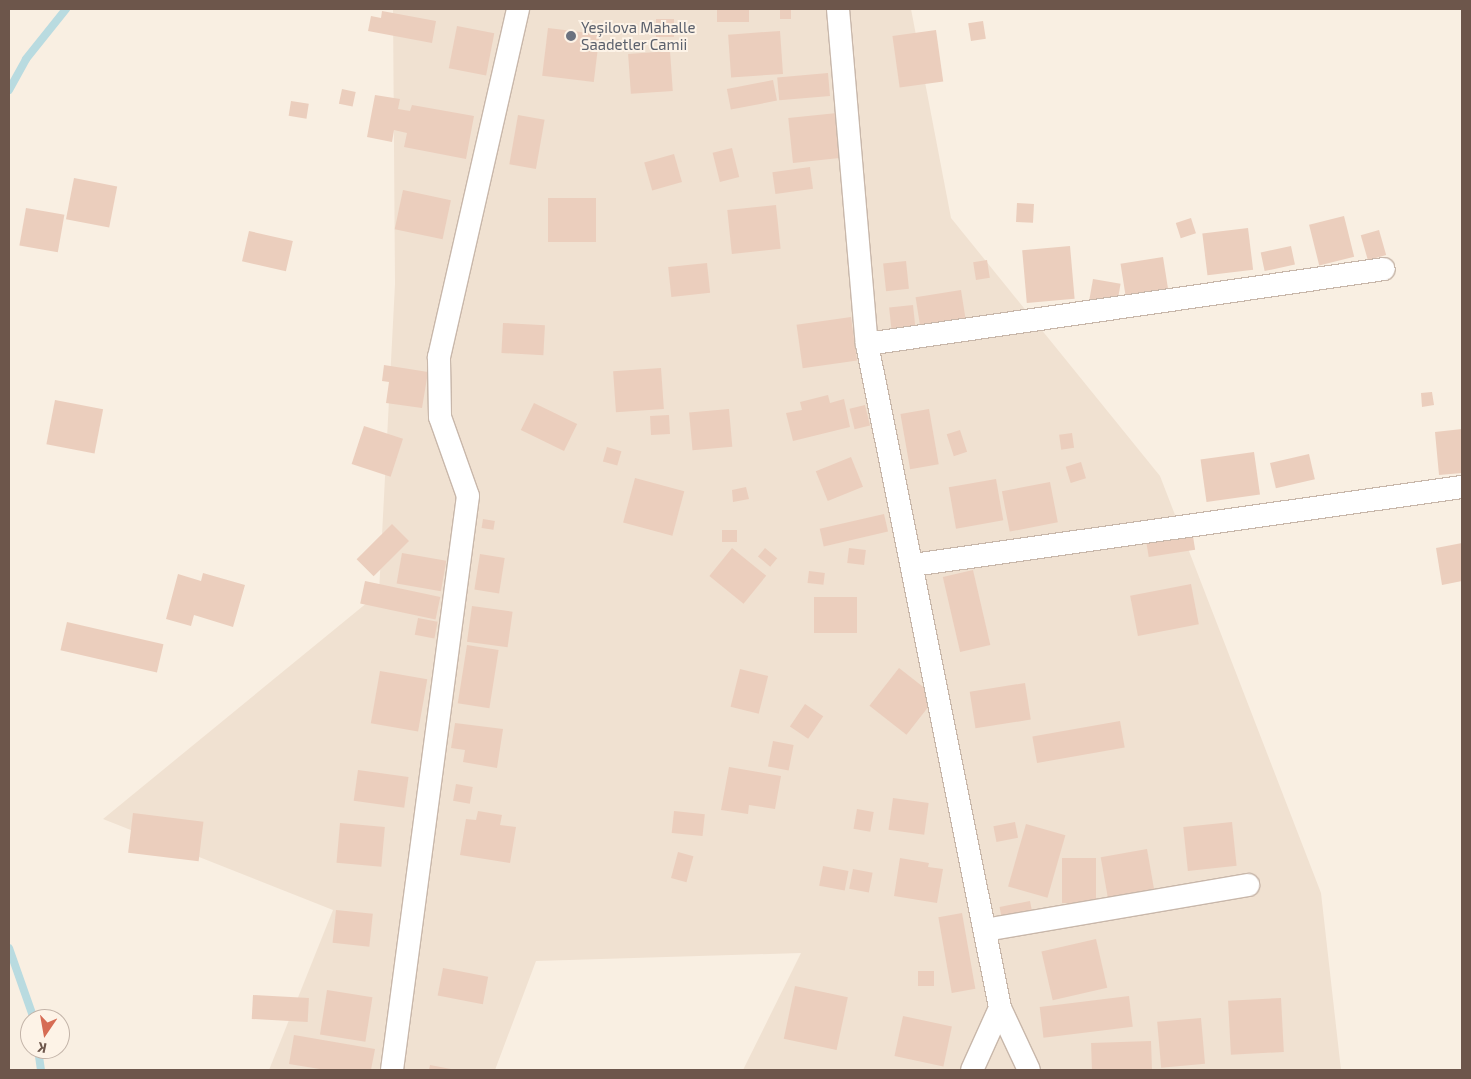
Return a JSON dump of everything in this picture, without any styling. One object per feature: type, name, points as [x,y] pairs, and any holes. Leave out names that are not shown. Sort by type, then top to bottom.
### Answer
[{"type":"street","points":[[392,1070],[468,496],[440,417],[439,357],[518,9]]},
{"type":"street","points":[[838,9],[867,344],[913,565],[1000,1008],[1029,1070]]},
{"type":"street","points":[[867,344],[1384,269]]},
{"type":"street","points":[[913,565],[1462,487]]},
{"type":"street","points":[[984,930],[1248,885]]},
{"type":"street","points":[[972,1070],[1000,1008]]},
{"type":"shaded area","points":[[393,9],[911,9],[951,218],[1160,476],[1321,893],[1341,1070],[743,1070],[801,953],[536,961],[495,1070],[269,1070],[333,910],[103,819],[379,593],[395,284]]},
{"type":"building","points":[[717,9],[749,9],[749,22],[717,22]]},
{"type":"building","points":[[780,9],[791,9],[791,19],[780,19]]},
{"type":"building","points":[[382,11],[436,21],[432,43],[368,31],[371,16],[381,18]]},
{"type":"building","points":[[656,19],[674,19],[674,37],[656,37]]},
{"type":"building","points":[[983,21],[986,39],[971,41],[968,23]]},
{"type":"building","points":[[457,26],[494,33],[486,75],[449,68]]},
{"type":"building","points":[[548,28],[600,34],[594,82],[542,76]]},
{"type":"building","points":[[936,30],[943,81],[900,88],[892,36]]},
{"type":"building","points":[[780,31],[783,74],[731,78],[728,35]]},
{"type":"building","points":[[670,51],[673,91],[631,94],[628,54]]},
{"type":"building","points":[[828,73],[830,96],[779,100],[777,77]]},
{"type":"building","points":[[773,80],[777,101],[731,110],[727,89]]},
{"type":"building","points":[[342,89],[356,92],[353,107],[339,104]]},
{"type":"building","points":[[375,95],[400,99],[398,109],[410,111],[412,105],[474,116],[466,159],[404,147],[407,133],[394,130],[392,142],[367,137]]},
{"type":"building","points":[[291,101],[309,104],[306,119],[289,116]]},
{"type":"building","points":[[837,113],[842,158],[793,163],[788,118]]},
{"type":"building","points":[[518,115],[545,120],[536,169],[509,164]]},
{"type":"building","points":[[732,148],[739,177],[720,182],[713,153]]},
{"type":"building","points":[[674,154],[682,182],[652,190],[644,163]]},
{"type":"building","points":[[810,167],[813,189],[775,194],[772,172]]},
{"type":"building","points":[[74,178],[117,186],[109,228],[66,219]]},
{"type":"building","points":[[403,190],[451,200],[443,239],[395,229]]},
{"type":"building","points":[[548,198],[596,198],[596,242],[548,242]]},
{"type":"building","points":[[1017,203],[1034,204],[1033,223],[1016,222]]},
{"type":"building","points":[[776,205],[781,249],[732,254],[727,210]]},
{"type":"building","points":[[26,208],[64,215],[58,252],[19,245]]},
{"type":"building","points":[[1344,216],[1354,257],[1319,265],[1309,225]]},
{"type":"building","points":[[1191,218],[1196,233],[1181,238],[1176,223]]},
{"type":"building","points":[[1248,228],[1253,270],[1207,275],[1202,234]]},
{"type":"building","points":[[1379,230],[1386,255],[1368,260],[1361,235]]},
{"type":"building","points":[[249,231],[293,241],[286,271],[242,261]]},
{"type":"building","points":[[1070,246],[1075,299],[1027,303],[1022,250]]},
{"type":"building","points":[[1291,246],[1295,265],[1265,271],[1261,252]]},
{"type":"building","points":[[1163,257],[1169,293],[1126,299],[1121,264]]},
{"type":"building","points":[[987,260],[990,278],[976,280],[973,262]]},
{"type":"building","points":[[906,261],[909,289],[886,291],[883,263]]},
{"type":"building","points":[[707,263],[710,293],[671,297],[668,267]]},
{"type":"building","points":[[1093,279],[1121,284],[1117,304],[1090,299]]},
{"type":"building","points":[[961,290],[967,326],[921,333],[916,297]]},
{"type":"building","points":[[913,305],[916,333],[892,335],[889,308]]},
{"type":"building","points":[[851,317],[857,361],[803,368],[797,325]]},
{"type":"building","points":[[503,323],[545,325],[543,355],[501,353]]},
{"type":"building","points":[[384,365],[428,372],[422,408],[386,403],[389,382],[382,381]]},
{"type":"building","points":[[661,368],[664,409],[616,412],[613,371]]},
{"type":"building","points":[[1432,392],[1434,405],[1422,407],[1421,393]]},
{"type":"building","points":[[828,395],[830,403],[844,399],[850,427],[793,441],[786,413],[802,410],[800,402]]},
{"type":"building","points":[[55,400],[103,409],[95,454],[46,444]]},
{"type":"building","points":[[534,403],[577,424],[564,451],[521,430]]},
{"type":"building","points":[[865,405],[870,425],[855,429],[849,409]]},
{"type":"building","points":[[729,409],[732,447],[692,450],[689,412]]},
{"type":"building","points":[[929,409],[939,464],[910,469],[900,414]]},
{"type":"building","points":[[669,415],[670,434],[651,435],[650,416]]},
{"type":"building","points":[[364,426],[403,439],[391,477],[352,464]]},
{"type":"building","points":[[1462,429],[1462,473],[1439,475],[1435,432]]},
{"type":"building","points":[[960,430],[967,452],[954,456],[947,434]]},
{"type":"building","points":[[1072,433],[1074,448],[1061,450],[1059,435]]},
{"type":"building","points":[[607,447],[621,451],[617,466],[603,461]]},
{"type":"building","points":[[1254,452],[1260,495],[1207,502],[1201,460]]},
{"type":"building","points":[[1309,454],[1315,479],[1276,488],[1270,463]]},
{"type":"building","points":[[851,457],[863,487],[828,501],[816,471]]},
{"type":"building","points":[[1081,462],[1086,478],[1071,483],[1066,467]]},
{"type":"building","points":[[635,478],[684,491],[672,536],[623,522]]},
{"type":"building","points":[[996,479],[1003,520],[956,529],[949,487]]},
{"type":"building","points":[[1050,482],[1058,522],[1010,532],[1002,491]]},
{"type":"building","points":[[746,487],[749,499],[733,502],[732,490]]},
{"type":"building","points":[[884,514],[888,532],[824,546],[820,529]]},
{"type":"building","points":[[483,519],[495,521],[493,530],[482,528]]},
{"type":"building","points":[[392,524],[409,541],[374,576],[357,559]]},
{"type":"building","points":[[722,530],[737,530],[737,542],[722,542]]},
{"type":"building","points":[[1192,530],[1195,550],[1149,557],[1146,537]]},
{"type":"building","points":[[1462,543],[1462,581],[1442,585],[1436,548]]},
{"type":"building","points":[[732,548],[766,576],[744,604],[709,576]]},
{"type":"building","points":[[765,548],[777,558],[770,567],[758,556]]},
{"type":"building","points":[[849,548],[866,550],[864,565],[847,563]]},
{"type":"building","points":[[402,553],[446,561],[441,591],[397,584]]},
{"type":"building","points":[[480,554],[505,558],[499,593],[474,590]]},
{"type":"building","points":[[973,570],[990,645],[960,652],[943,577]]},
{"type":"building","points":[[809,571],[825,573],[823,585],[808,583]]},
{"type":"building","points":[[203,573],[245,585],[233,627],[194,615],[191,626],[166,619],[178,574],[201,581]]},
{"type":"building","points":[[365,581],[440,597],[436,620],[360,603]]},
{"type":"building","points":[[1191,584],[1199,624],[1138,636],[1130,596]]},
{"type":"building","points":[[814,597],[857,597],[857,633],[814,633]]},
{"type":"building","points":[[472,606],[513,612],[508,647],[467,642]]},
{"type":"building","points":[[418,618],[438,622],[434,639],[415,635]]},
{"type":"building","points":[[67,622],[163,644],[157,673],[60,650]]},
{"type":"building","points":[[467,645],[499,650],[489,708],[458,703]]},
{"type":"building","points":[[899,668],[936,697],[906,735],[869,706]]},
{"type":"building","points":[[740,669],[768,676],[759,714],[731,707]]},
{"type":"building","points":[[380,671],[427,679],[418,732],[371,723]]},
{"type":"building","points":[[1025,683],[1031,720],[975,728],[970,692]]},
{"type":"building","points":[[805,704],[823,716],[808,739],[790,726]]},
{"type":"building","points":[[1120,721],[1125,748],[1037,763],[1032,736]]},
{"type":"building","points":[[455,723],[503,729],[497,768],[463,762],[465,750],[451,748]]},
{"type":"building","points":[[773,741],[794,745],[789,771],[768,767]]},
{"type":"building","points":[[729,767],[781,776],[775,809],[749,805],[748,814],[721,810]]},
{"type":"building","points":[[358,770],[409,777],[404,808],[354,801]]},
{"type":"building","points":[[456,784],[473,787],[470,804],[453,801]]},
{"type":"building","points":[[893,798],[929,803],[924,835],[889,830]]},
{"type":"building","points":[[857,809],[874,812],[870,832],[854,829]]},
{"type":"building","points":[[478,811],[502,815],[500,825],[516,827],[510,863],[460,855],[466,819],[476,820]]},
{"type":"building","points":[[674,811],[705,814],[703,836],[672,833]]},
{"type":"building","points":[[133,813],[203,822],[199,861],[128,853]]},
{"type":"building","points":[[1015,822],[1018,838],[996,842],[993,826]]},
{"type":"building","points":[[1232,822],[1237,866],[1188,871],[1183,827]]},
{"type":"building","points":[[340,823],[385,827],[381,867],[337,863]]},
{"type":"building","points":[[1026,824],[1065,835],[1047,898],[1008,886]]},
{"type":"building","points":[[1147,849],[1154,889],[1108,898],[1101,857]]},
{"type":"building","points":[[678,852],[693,856],[686,882],[671,878]]},
{"type":"building","points":[[900,858],[929,863],[928,867],[943,869],[937,903],[894,896]]},
{"type":"building","points":[[1062,858],[1096,858],[1096,903],[1062,903]]},
{"type":"building","points":[[823,866],[849,871],[845,891],[819,886]]},
{"type":"building","points":[[853,869],[873,873],[869,892],[849,889]]},
{"type":"building","points":[[1030,901],[1033,917],[1003,923],[1000,907]]},
{"type":"building","points":[[336,910],[373,914],[369,947],[333,943]]},
{"type":"building","points":[[962,913],[975,989],[952,993],[938,917]]},
{"type":"building","points":[[1096,939],[1107,988],[1053,1000],[1041,952]]},
{"type":"building","points":[[443,968],[488,977],[483,1004],[438,995]]},
{"type":"building","points":[[918,971],[934,971],[934,986],[918,986]]},
{"type":"building","points":[[795,986],[848,997],[837,1050],[784,1039]]},
{"type":"building","points":[[327,990],[372,997],[365,1042],[320,1034]]},
{"type":"building","points":[[253,995],[309,998],[308,1022],[252,1019]]},
{"type":"building","points":[[1129,996],[1133,1027],[1043,1038],[1040,1007]]},
{"type":"building","points":[[1281,998],[1284,1052],[1231,1055],[1228,1001]]},
{"type":"building","points":[[903,1016],[952,1026],[943,1066],[894,1056]]},
{"type":"building","points":[[1201,1018],[1205,1064],[1161,1068],[1157,1022]]},
{"type":"building","points":[[294,1035],[375,1049],[371,1070],[326,1070],[289,1064]]},
{"type":"building","points":[[1151,1041],[1152,1070],[1092,1070],[1091,1043]]},
{"type":"building","points":[[430,1065],[451,1069],[451,1070],[429,1070]]},
{"type":"waterway","points":[[9,90],[26,59],[66,9]]},
{"type":"waterway","points":[[9,948],[30,1009]]},
{"type":"waterway","points":[[39,1059],[41,1070]]},
{"type":"place","name":"Yeşilova Mahalle Saadetler Camii","points":[[571,36]]}]
